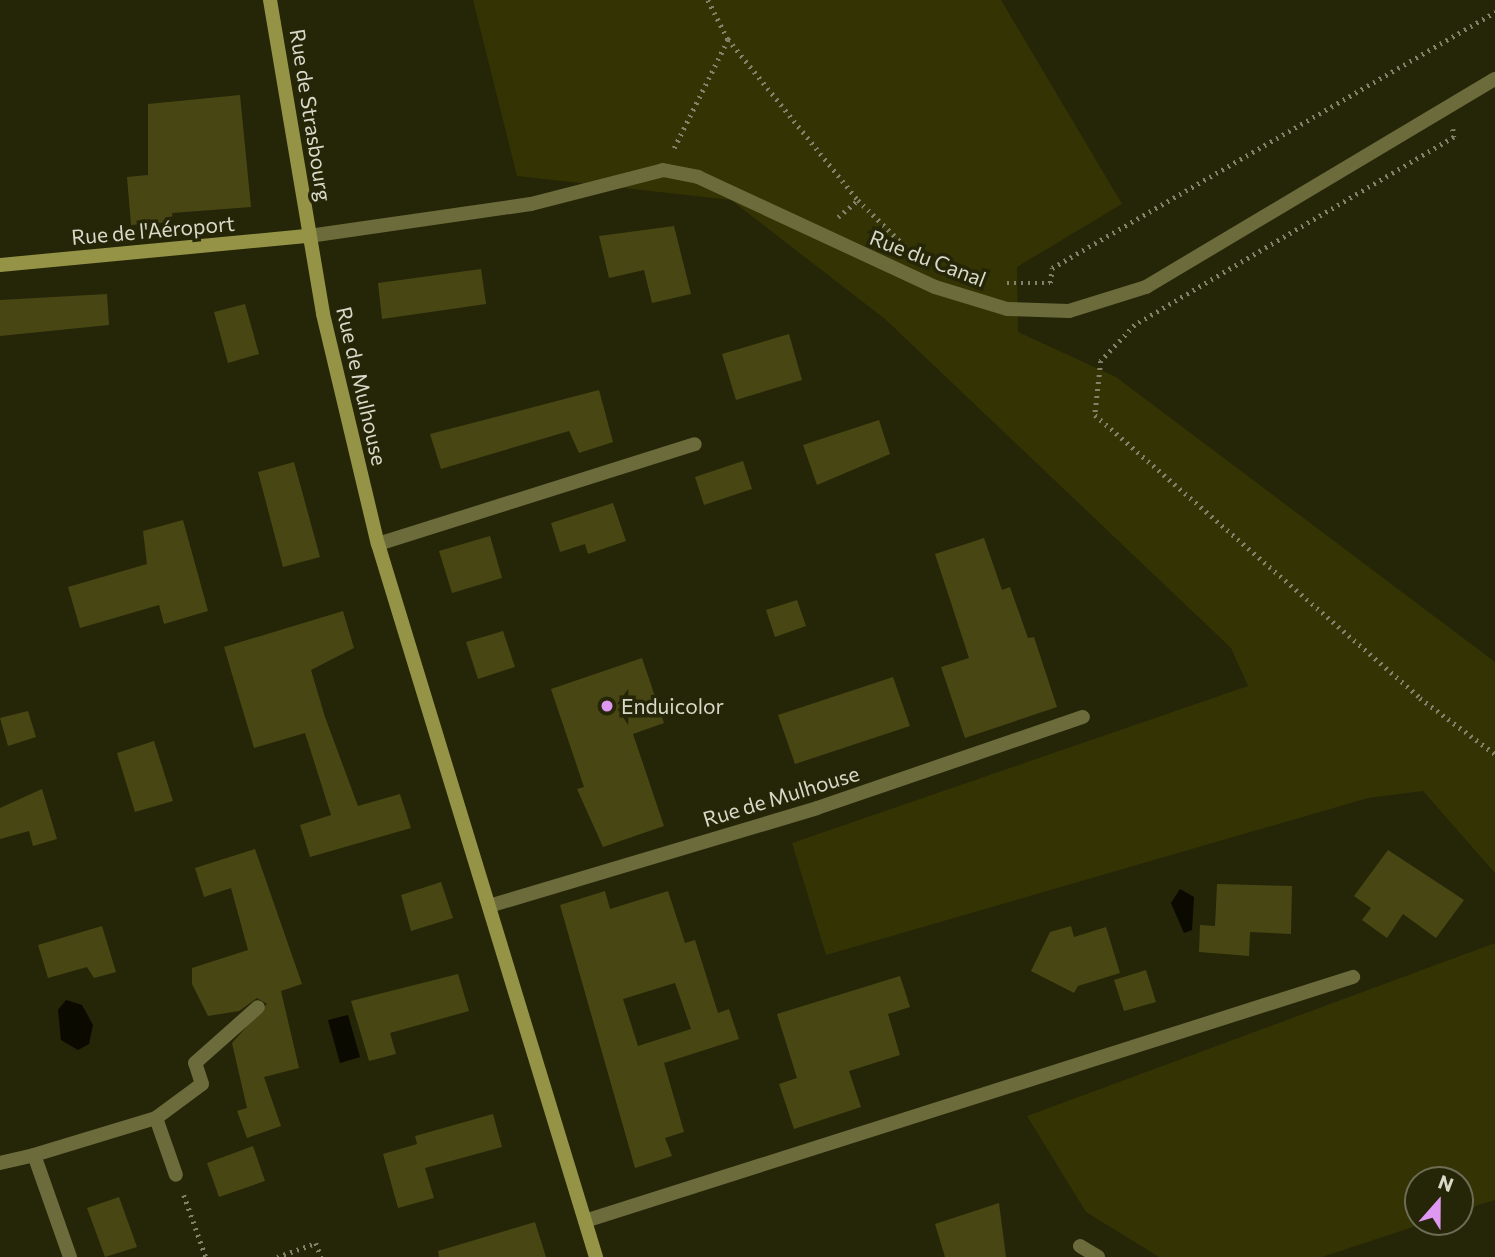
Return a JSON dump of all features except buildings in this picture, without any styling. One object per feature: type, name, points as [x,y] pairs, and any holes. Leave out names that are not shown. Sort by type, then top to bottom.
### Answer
[{"type":"main road","name":"Rue de Strasbourg","points":[[270,0],[309,236]]},
{"type":"main road","name":"Rue de l'Aéroport","points":[[0,265],[309,236]]},
{"type":"main road","name":"Rue de Mulhouse","points":[[309,236],[378,544],[596,1257]]},
{"type":"street","name":"Rue du Canal","points":[[309,236],[531,204],[663,170],[710,182],[935,287],[1007,309],[1069,311],[1146,287],[1495,79]]},
{"type":"street","points":[[378,544],[695,444]]},
{"type":"street","name":"Rue de Mulhouse","points":[[489,906],[817,808],[1083,717]]},
{"type":"street","points":[[585,1221],[1353,977]]},
{"type":"street","points":[[0,1163],[156,1118],[202,1084],[195,1063],[258,1007]]},
{"type":"street","points":[[156,1118],[176,1175]]},
{"type":"street","points":[[34,1155],[70,1257]]},
{"type":"street","points":[[1080,1246],[1098,1257]]},
{"type":"path","points":[[708,0],[728,39],[858,200],[913,254]]},
{"type":"path","points":[[992,279],[1050,283],[1052,268],[1495,12]]},
{"type":"path","points":[[663,170],[728,39]]},
{"type":"path","points":[[1453,104],[1454,137],[1135,325],[1101,361],[1095,415],[1420,698],[1495,754]]},
{"type":"path","points":[[176,1175],[205,1257]]},
{"type":"path","points":[[277,1257],[316,1243],[321,1257]]},
{"type":"shaded area","points":[[473,0],[1001,0],[1122,204],[1017,267],[1018,332],[1116,377],[1495,662],[1495,873],[1423,791],[1368,798],[826,955],[792,843],[1248,686],[1231,648],[885,319],[731,200],[517,176]]},
{"type":"shaded area","points":[[1180,889],[1194,897],[1192,930],[1184,933],[1171,903]]},
{"type":"shaded area","points":[[1495,943],[1495,1200],[1474,1207],[1474,1166],[1404,1166],[1404,1230],[1322,1257],[1159,1257],[1086,1212],[1027,1116]]},
{"type":"shaded area","points":[[66,1000],[82,1005],[93,1025],[89,1044],[78,1050],[61,1040],[58,1010]]},
{"type":"shaded area","points":[[348,1015],[360,1057],[340,1063],[328,1020]]},
{"type":"place","name":"Enduicolor","points":[[607,706]]}]
